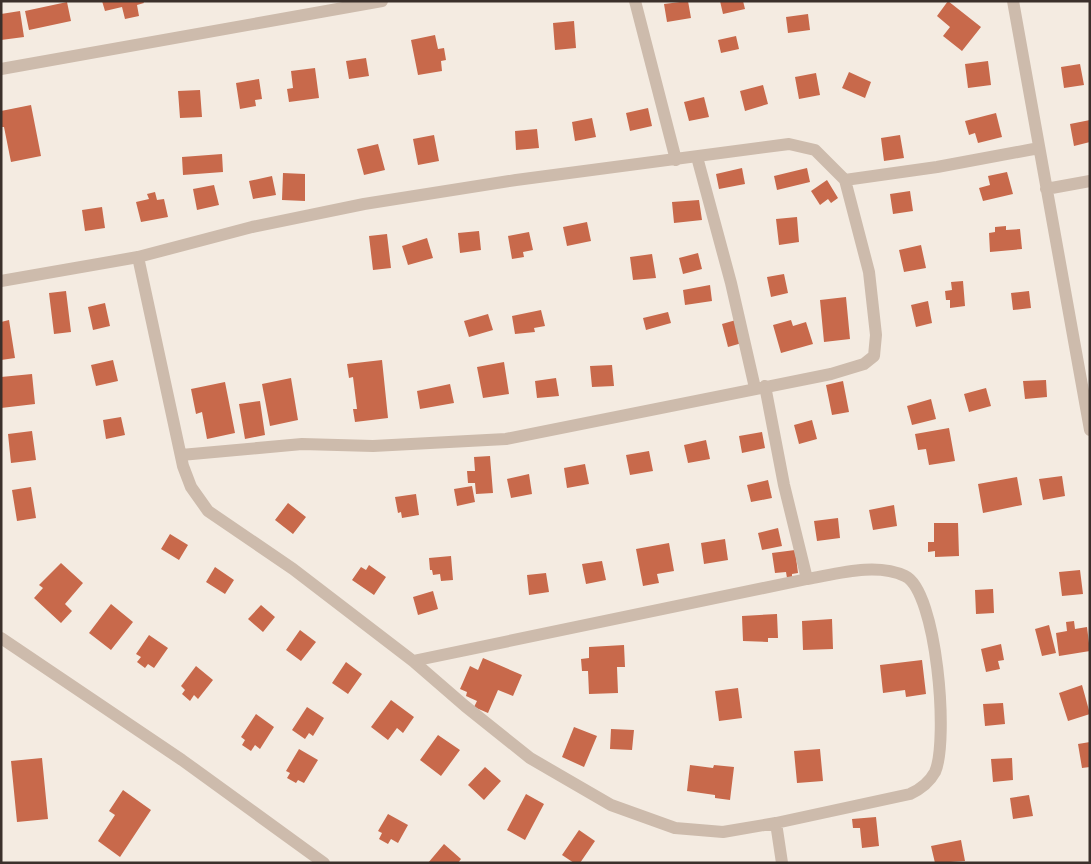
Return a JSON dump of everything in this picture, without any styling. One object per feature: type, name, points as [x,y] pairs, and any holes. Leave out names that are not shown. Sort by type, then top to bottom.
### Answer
[{"type":"street","points":[[1,69],[382,1]]},
{"type":"street","points":[[635,1],[676,160]]},
{"type":"street","points":[[1013,1],[1090,430]]},
{"type":"street","points":[[1,281],[138,257],[252,228],[364,204],[516,180],[790,144],[816,150],[845,180],[869,272],[876,335],[874,356],[864,364],[832,374],[506,438],[374,446],[302,444],[181,455]]},
{"type":"street","points":[[845,180],[937,167],[1039,148]]},
{"type":"street","points":[[697,157],[760,387],[807,579]]},
{"type":"street","points":[[1046,189],[1090,181]]},
{"type":"street","points":[[138,257],[181,455],[191,487],[208,511],[293,569],[413,661],[530,758],[612,805],[676,828],[702,832],[723,832],[776,824],[910,794],[924,787],[935,772],[942,744],[941,708],[934,643],[922,595],[915,583],[904,575],[885,571],[854,571],[807,579],[413,661]]},
{"type":"street","points":[[1,638],[182,760],[324,863]]},
{"type":"street","points":[[776,824],[782,863]]},
{"type":"building","points":[[102,1],[143,1],[144,3],[137,5],[139,16],[125,19],[122,7],[105,11]]},
{"type":"building","points":[[688,1],[691,18],[667,22],[664,4]]},
{"type":"building","points":[[720,1],[743,1],[745,9],[723,14]]},
{"type":"building","points":[[948,1],[981,27],[962,51],[943,36],[950,27],[937,16]]},
{"type":"building","points":[[67,2],[71,21],[29,30],[25,11]]},
{"type":"building","points":[[20,11],[24,37],[1,40],[1,14]]},
{"type":"building","points":[[808,14],[810,30],[788,33],[786,17]]},
{"type":"building","points":[[574,21],[576,48],[555,50],[553,23]]},
{"type":"building","points":[[435,35],[438,49],[444,48],[446,60],[441,61],[442,71],[418,75],[411,40]]},
{"type":"building","points":[[736,36],[739,49],[721,53],[718,40]]},
{"type":"building","points":[[366,58],[369,76],[349,79],[346,61]]},
{"type":"building","points":[[988,61],[991,85],[968,88],[965,64]]},
{"type":"building","points":[[1080,64],[1084,85],[1064,88],[1061,67]]},
{"type":"building","points":[[315,68],[319,98],[289,102],[287,89],[293,88],[291,71]]},
{"type":"building","points":[[849,72],[871,82],[865,98],[842,88]]},
{"type":"building","points":[[816,73],[820,95],[799,99],[795,77]]},
{"type":"building","points":[[259,79],[262,99],[255,100],[256,106],[240,109],[236,83]]},
{"type":"building","points":[[763,85],[768,104],[745,111],[740,91]]},
{"type":"building","points":[[200,90],[202,117],[180,118],[178,91]]},
{"type":"building","points":[[704,97],[709,117],[689,121],[684,102]]},
{"type":"building","points":[[31,105],[41,156],[11,162],[4,127],[1,127],[1,111]]},
{"type":"building","points":[[648,108],[652,126],[630,131],[626,113]]},
{"type":"building","points":[[996,113],[1002,137],[978,143],[975,133],[969,135],[965,121]]},
{"type":"building","points":[[592,118],[596,137],[575,141],[572,122]]},
{"type":"building","points":[[1090,120],[1090,142],[1074,146],[1070,124]]},
{"type":"building","points":[[537,129],[539,148],[516,150],[515,131]]},
{"type":"building","points":[[434,135],[439,161],[418,165],[413,139]]},
{"type":"building","points":[[900,135],[904,158],[884,161],[881,138]]},
{"type":"building","points":[[378,144],[385,170],[364,175],[357,149]]},
{"type":"building","points":[[222,154],[223,172],[183,175],[182,157]]},
{"type":"building","points":[[742,168],[745,184],[719,189],[716,174]]},
{"type":"building","points":[[807,168],[810,182],[777,190],[774,176]]},
{"type":"building","points":[[1007,172],[1013,194],[983,201],[979,188],[990,185],[988,176]]},
{"type":"building","points":[[283,173],[305,174],[305,201],[282,200]]},
{"type":"building","points":[[272,176],[276,195],[253,199],[249,181]]},
{"type":"building","points":[[827,180],[838,198],[831,203],[828,199],[820,205],[811,191]]},
{"type":"building","points":[[214,185],[219,205],[197,210],[193,189]]},
{"type":"building","points":[[910,191],[913,211],[893,214],[890,194]]},
{"type":"building","points":[[155,192],[157,200],[164,199],[168,217],[141,222],[136,202],[149,199],[147,194]]},
{"type":"building","points":[[699,200],[702,220],[674,223],[672,202]]},
{"type":"building","points":[[102,207],[105,228],[85,231],[82,210]]},
{"type":"building","points":[[797,217],[799,242],[779,245],[776,219]]},
{"type":"building","points":[[587,222],[591,241],[567,246],[563,227]]},
{"type":"building","points":[[1006,226],[1006,230],[1020,229],[1022,249],[990,252],[989,233],[995,232],[995,227]]},
{"type":"building","points":[[479,231],[481,250],[460,253],[458,233]]},
{"type":"building","points":[[529,232],[533,250],[523,252],[524,257],[512,259],[508,236]]},
{"type":"building","points":[[387,234],[391,268],[373,270],[369,236]]},
{"type":"building","points":[[427,238],[433,258],[408,265],[402,246]]},
{"type":"building","points":[[921,245],[926,268],[904,272],[899,250]]},
{"type":"building","points":[[698,253],[702,269],[683,274],[679,258]]},
{"type":"building","points":[[652,254],[656,278],[633,280],[630,257]]},
{"type":"building","points":[[784,274],[788,293],[771,297],[767,277]]},
{"type":"building","points":[[963,281],[965,306],[950,308],[950,300],[946,300],[945,291],[952,290],[951,282]]},
{"type":"building","points":[[710,285],[712,301],[685,305],[683,290]]},
{"type":"building","points":[[66,291],[71,332],[54,334],[49,293]]},
{"type":"building","points":[[1029,291],[1031,308],[1013,310],[1011,293]]},
{"type":"building","points":[[846,297],[850,339],[824,342],[820,300]]},
{"type":"building","points":[[928,301],[932,323],[916,327],[911,305]]},
{"type":"building","points":[[105,303],[110,326],[93,330],[88,307]]},
{"type":"building","points":[[541,310],[545,326],[534,328],[535,332],[515,334],[512,316]]},
{"type":"building","points":[[668,312],[671,323],[646,330],[643,318]]},
{"type":"building","points":[[488,314],[493,330],[469,337],[464,321]]},
{"type":"building","points":[[9,320],[15,358],[1,360],[1,322]]},
{"type":"building","points":[[736,320],[742,343],[728,347],[722,324]]},
{"type":"building","points":[[791,320],[793,326],[806,322],[813,344],[781,353],[773,325]]},
{"type":"building","points":[[113,360],[118,381],[96,386],[91,365]]},
{"type":"building","points":[[382,360],[388,418],[355,422],[353,409],[357,409],[353,377],[349,378],[347,364]]},
{"type":"building","points":[[504,362],[509,394],[483,398],[477,367]]},
{"type":"building","points":[[612,365],[614,386],[592,387],[590,366]]},
{"type":"building","points":[[32,374],[35,404],[1,408],[1,377]]},
{"type":"building","points":[[291,378],[298,420],[270,426],[262,384]]},
{"type":"building","points":[[556,378],[559,396],[537,398],[535,381]]},
{"type":"building","points":[[1046,380],[1047,397],[1025,399],[1023,381]]},
{"type":"building","points":[[843,381],[849,412],[832,415],[826,385]]},
{"type":"building","points":[[225,382],[235,433],[207,439],[202,412],[196,414],[191,389]]},
{"type":"building","points":[[450,384],[454,403],[420,409],[417,391]]},
{"type":"building","points":[[986,388],[991,406],[969,412],[964,394]]},
{"type":"building","points":[[931,399],[936,419],[912,425],[907,406]]},
{"type":"building","points":[[260,401],[265,435],[245,439],[239,404]]},
{"type":"building","points":[[121,417],[125,435],[106,439],[103,420]]},
{"type":"building","points":[[812,420],[817,439],[799,444],[794,425]]},
{"type":"building","points":[[949,428],[955,461],[929,465],[926,449],[918,450],[915,434]]},
{"type":"building","points":[[32,431],[36,460],[11,463],[8,434]]},
{"type":"building","points":[[762,432],[765,448],[742,453],[739,436]]},
{"type":"building","points":[[706,440],[710,459],[688,463],[684,445]]},
{"type":"building","points":[[649,451],[653,471],[630,475],[626,455]]},
{"type":"building","points":[[490,456],[493,493],[476,494],[475,483],[468,483],[467,471],[475,471],[474,457]]},
{"type":"building","points":[[585,464],[589,484],[567,488],[564,468]]},
{"type":"building","points":[[529,474],[532,494],[511,498],[507,479]]},
{"type":"building","points":[[1062,476],[1065,496],[1043,500],[1039,479]]},
{"type":"building","points":[[1017,477],[1022,505],[983,513],[978,484]]},
{"type":"building","points":[[768,480],[772,498],[751,502],[747,485]]},
{"type":"building","points":[[472,486],[475,502],[457,506],[454,489]]},
{"type":"building","points":[[31,487],[36,518],[17,521],[12,490]]},
{"type":"building","points":[[416,494],[419,515],[402,518],[401,512],[398,513],[395,497]]},
{"type":"building","points":[[288,503],[306,517],[293,534],[275,520]]},
{"type":"building","points":[[894,505],[897,526],[873,530],[869,510]]},
{"type":"building","points":[[838,518],[840,538],[817,541],[814,521]]},
{"type":"building","points":[[934,523],[958,523],[959,556],[935,557],[935,551],[928,552],[928,542],[934,542]]},
{"type":"building","points":[[778,528],[782,546],[762,550],[758,533]]},
{"type":"building","points":[[170,534],[188,545],[179,560],[161,549]]},
{"type":"building","points":[[725,539],[728,560],[704,564],[701,543]]},
{"type":"building","points":[[669,543],[674,571],[657,574],[659,583],[643,586],[636,549]]},
{"type":"building","points":[[795,550],[798,573],[792,574],[792,578],[787,578],[786,572],[775,573],[772,553]]},
{"type":"building","points":[[451,556],[453,580],[441,581],[440,574],[433,575],[432,570],[430,570],[429,558]]},
{"type":"building","points":[[602,561],[606,580],[586,584],[582,564]]},
{"type":"building","points":[[61,563],[83,583],[65,604],[72,611],[61,623],[34,598],[43,588],[39,585]]},
{"type":"building","points":[[369,565],[386,577],[374,595],[352,580],[361,567],[366,570]]},
{"type":"building","points":[[215,567],[234,580],[225,594],[206,582]]},
{"type":"building","points":[[1080,570],[1083,594],[1062,596],[1059,572]]},
{"type":"building","points":[[546,573],[549,592],[529,595],[527,575]]},
{"type":"building","points":[[993,589],[994,613],[976,614],[975,590]]},
{"type":"building","points":[[433,591],[438,609],[418,615],[413,597]]},
{"type":"building","points":[[111,604],[133,622],[111,650],[89,633]]},
{"type":"building","points":[[261,605],[275,617],[263,632],[248,619]]},
{"type":"building","points":[[777,614],[778,638],[768,638],[768,642],[743,641],[742,616]]},
{"type":"building","points":[[832,619],[833,649],[803,650],[802,621]]},
{"type":"building","points":[[1074,621],[1075,629],[1087,627],[1090,651],[1059,656],[1056,633],[1067,631],[1066,622]]},
{"type":"building","points":[[1049,625],[1056,653],[1042,656],[1035,629]]},
{"type":"building","points":[[300,630],[316,642],[301,661],[286,650]]},
{"type":"building","points":[[149,635],[168,648],[154,668],[148,664],[145,668],[137,662],[141,657],[136,654]]},
{"type":"building","points":[[1001,644],[1004,660],[998,661],[1000,669],[986,672],[981,649]]},
{"type":"building","points":[[624,645],[625,667],[617,667],[618,693],[589,694],[588,671],[582,671],[581,659],[589,658],[589,647]]},
{"type":"building","points":[[483,658],[522,675],[513,696],[498,690],[488,713],[474,707],[477,701],[466,696],[467,692],[460,689],[470,666],[478,670]]},
{"type":"building","points":[[922,660],[926,694],[906,697],[905,690],[883,693],[880,665]]},
{"type":"building","points":[[346,662],[362,674],[348,694],[332,683]]},
{"type":"building","points":[[196,666],[213,680],[198,699],[194,695],[190,701],[182,694],[185,690],[181,686]]},
{"type":"building","points":[[1082,685],[1090,714],[1068,721],[1059,693]]},
{"type":"building","points":[[738,688],[742,718],[719,721],[715,691]]},
{"type":"building","points":[[391,700],[414,717],[403,733],[397,728],[388,740],[371,727]]},
{"type":"building","points":[[1003,703],[1005,724],[985,726],[983,704]]},
{"type":"building","points":[[307,707],[324,718],[313,736],[309,733],[305,739],[292,730]]},
{"type":"building","points":[[256,714],[274,727],[260,749],[255,745],[251,751],[242,745],[245,740],[241,737]]},
{"type":"building","points":[[574,727],[597,736],[584,767],[562,757]]},
{"type":"building","points":[[611,729],[634,730],[632,750],[610,749]]},
{"type":"building","points":[[438,735],[460,750],[441,776],[420,760]]},
{"type":"building","points":[[1090,742],[1090,767],[1082,768],[1078,744]]},
{"type":"building","points":[[299,749],[318,760],[304,783],[298,780],[296,783],[287,778],[290,773],[286,771]]},
{"type":"building","points":[[820,749],[823,781],[797,783],[794,751]]},
{"type":"building","points":[[42,758],[48,819],[17,822],[11,761]]},
{"type":"building","points":[[1012,758],[1013,780],[993,782],[991,759]]},
{"type":"building","points":[[690,765],[713,768],[714,765],[734,767],[730,800],[715,798],[715,795],[687,791]]},
{"type":"building","points":[[485,767],[501,781],[484,800],[468,785]]},
{"type":"building","points":[[123,790],[151,810],[120,857],[98,841],[115,815],[109,811]]},
{"type":"building","points":[[526,794],[544,804],[525,840],[507,830]]},
{"type":"building","points":[[1029,795],[1033,816],[1013,819],[1010,798]]},
{"type":"building","points":[[388,814],[408,825],[398,843],[391,839],[388,844],[379,839],[382,833],[378,831]]},
{"type":"building","points":[[876,817],[879,846],[862,848],[860,828],[853,828],[852,819]]},
{"type":"building","points":[[579,830],[595,841],[580,863],[574,863],[562,855]]},
{"type":"building","points":[[961,840],[965,861],[935,863],[931,846]]},
{"type":"building","points":[[444,844],[461,859],[458,863],[428,863]]}]
